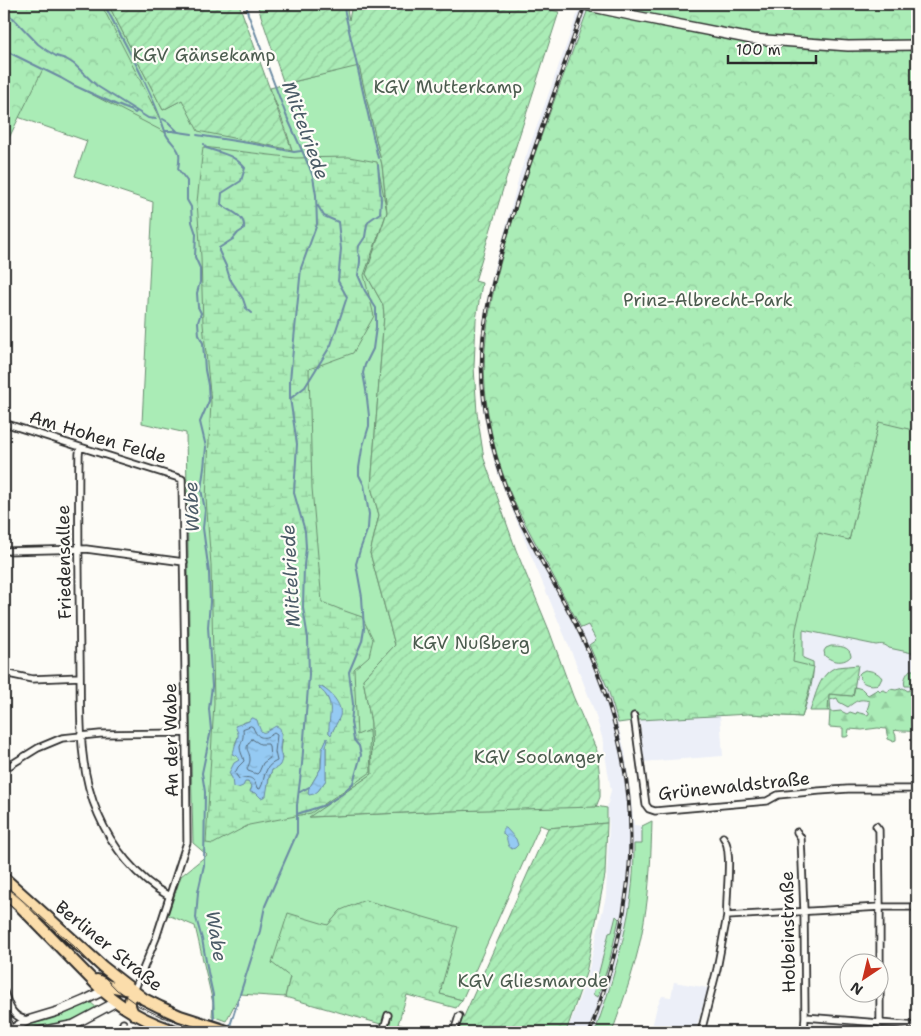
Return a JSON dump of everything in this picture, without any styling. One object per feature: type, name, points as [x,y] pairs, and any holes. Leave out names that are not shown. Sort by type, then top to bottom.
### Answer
[{"type":"main road","points":[[582,4],[594,7],[616,8],[752,39],[848,46],[917,45]]},
{"type":"main road","name":"Berliner Straße","points":[[4,878],[131,993],[173,1013],[230,1032]]},
{"type":"main road","name":"Berliner Straße","points":[[4,892],[116,1002],[134,1014],[175,1032]]},
{"type":"main road","points":[[112,974],[116,1002],[131,993]]},
{"type":"main road","points":[[90,977],[106,985],[131,993]]},
{"type":"main road","points":[[103,991],[115,988]]},
{"type":"main road","points":[[131,993],[129,1003],[134,1014]]},
{"type":"street","name":"Am Hohen Felde","points":[[4,423],[182,479]]},
{"type":"street","name":"Friedensallee","points":[[80,448],[78,549],[80,677],[82,736],[87,775],[98,814],[121,854],[135,870],[169,896]]},
{"type":"street","name":"An der Wabe","points":[[131,993],[153,948],[187,842],[182,479]]},
{"type":"street","points":[[4,551],[78,549],[184,562]]},
{"type":"street","points":[[4,673],[32,679],[80,677]]},
{"type":"street","name":"Grünewaldstraße","points":[[634,716],[646,805],[649,809],[655,811],[767,801],[778,795],[812,792],[848,789],[917,789]]},
{"type":"street","points":[[4,769],[38,748],[62,738],[100,734],[186,734]]},
{"type":"street","points":[[876,826],[879,830],[880,1024]]},
{"type":"street","name":"Holbeinstraße","points":[[797,832],[801,838],[804,912],[804,1032]]},
{"type":"street","points":[[701,1032],[717,969],[727,916],[728,858],[727,841],[723,837]]},
{"type":"street","points":[[727,916],[880,907],[917,908]]},
{"type":"street","points":[[9,1032],[30,1020],[59,1011],[103,991]]},
{"type":"street","points":[[4,992],[13,1014],[14,1024],[9,1032]]},
{"type":"street","points":[[37,1032],[73,1025],[116,1002]]},
{"type":"street","points":[[8,1003],[6,1010],[9,1032]]},
{"type":"street","points":[[13,1014],[22,1019],[30,1020]]},
{"type":"street","points":[[383,1032],[388,1015]]},
{"type":"street","points":[[454,1032],[460,1016]]},
{"type":"street","points":[[805,1017],[917,1026]]},
{"type":"street","points":[[121,1032],[123,1022]]},
{"type":"street","points":[[9,1032],[16,1032]]},
{"type":"shaded area","points":[[581,4],[590,4],[528,173],[499,269],[490,310],[484,371],[486,398],[495,445],[512,499],[581,628],[588,625],[597,640],[589,645],[608,689],[625,751],[634,825],[642,826],[642,844],[634,844],[627,924],[595,1032],[567,1032],[587,977],[606,896],[609,824],[607,808],[611,790],[602,737],[594,710],[498,474],[490,446],[481,399],[480,348],[485,309],[494,267],[520,173]]},
{"type":"shaded area","points":[[797,629],[876,645],[886,645],[889,648],[917,654],[917,724],[829,724],[829,710],[804,711],[810,686],[794,662]]},
{"type":"shaded area","points":[[720,715],[723,756],[643,762],[640,720]]},
{"type":"shaded area","points":[[674,982],[708,988],[695,1032],[651,1032],[657,1006],[662,996],[671,997]]},
{"type":"green space","points":[[4,4],[108,4],[163,110],[182,100],[292,150],[270,88],[359,65],[382,165],[387,212],[366,274],[383,305],[384,315],[371,487],[379,515],[370,553],[395,645],[363,679],[371,723],[372,774],[310,817],[596,806],[607,808],[607,823],[548,828],[540,825],[462,1000],[440,994],[341,910],[290,977],[285,997],[240,994],[226,1021],[212,1016],[213,1003],[195,926],[168,915],[181,876],[207,855],[193,843],[186,433],[142,423],[153,202],[75,176],[87,141],[15,116]]},
{"type":"green space","points":[[4,4],[101,4],[166,133],[43,69],[4,148]]},
{"type":"green space","name":"KGV Gänsekamp","points":[[108,4],[239,4],[292,150],[198,131],[182,100],[163,110]]},
{"type":"green space","points":[[257,4],[346,4],[349,20],[352,4],[527,4],[559,12],[475,281],[482,283],[476,320],[474,367],[477,413],[484,459],[516,550],[549,630],[573,696],[597,751],[600,797],[596,807],[309,817],[372,774],[371,723],[363,679],[395,645],[370,553],[379,515],[371,487],[384,315],[383,305],[366,274],[387,212],[382,165],[359,66],[284,84]]},
{"type":"green space","name":"Prinz-Albrecht-Park","points":[[619,4],[917,4],[917,431],[879,422],[849,540],[818,533],[796,629],[793,662],[814,667],[802,717],[749,714],[618,723],[608,689],[589,645],[596,640],[588,625],[581,628],[518,510],[496,453],[485,390],[484,369],[489,315],[500,265],[531,164],[588,9],[615,16]]},
{"type":"green space","points":[[203,147],[295,158],[349,157],[377,162],[387,212],[364,275],[374,316],[353,353],[309,369],[312,488],[322,602],[362,617],[373,639],[369,656],[354,669],[357,735],[369,730],[371,772],[311,813],[249,825],[213,844],[206,843],[214,703],[211,565],[206,498],[211,402],[203,324],[197,202]],"holes":[[[322,687],[330,694],[340,709],[332,733],[329,733],[331,707]],[[249,721],[263,733],[270,729],[282,733],[280,752],[282,758],[279,766],[272,770],[266,789],[250,791],[252,787],[248,782],[232,781],[239,760],[234,753],[242,723]],[[326,740],[328,740],[326,746],[326,780],[318,791],[309,787],[321,768],[321,757]]]},
{"type":"green space","points":[[903,309],[849,540],[879,421],[917,431],[917,654],[883,645],[803,630],[803,658],[813,662],[813,676],[802,717],[749,714]]},
{"type":"green space","points":[[831,646],[846,648],[851,656],[842,661],[828,658],[825,656],[824,651]]},
{"type":"green space","points":[[858,665],[853,696],[829,694],[828,711],[810,711],[819,685],[826,674],[837,667]]},
{"type":"green space","points":[[865,670],[875,672],[882,678],[879,684],[869,685],[863,683],[859,674]]},
{"type":"green space","points":[[910,670],[917,670],[917,733],[895,730],[896,740],[893,741],[888,739],[886,729],[849,729],[848,736],[843,737],[843,728],[829,727],[829,694],[853,696],[855,687],[862,689],[868,695],[878,689],[888,692],[890,689],[903,688],[908,691],[911,689],[911,686],[905,686],[904,682]],"holes":[[[837,698],[839,702],[848,707],[858,701],[869,701],[867,710],[869,714],[857,712],[856,714],[850,712],[847,714],[841,711],[831,712],[830,700]]]},
{"type":"green space","points":[[652,821],[648,896],[635,963],[612,1032],[595,1032],[616,965],[626,925],[630,905],[634,844],[642,844],[642,826]]},
{"type":"green space","name":"KGV Gliesmarode","points":[[607,823],[605,875],[586,973],[566,1032],[457,1032],[548,828]]},
{"type":"green space","points":[[365,900],[458,927],[440,994],[462,1000],[456,1008],[407,995],[398,1024],[425,1032],[409,1032],[285,997],[290,977],[272,963],[288,913],[328,925],[341,910]]},
{"type":"green space","points":[[616,916],[619,919],[609,963],[598,997],[593,995],[609,933],[612,932]]},
{"type":"green space","points":[[90,1002],[97,1008],[71,1020],[39,1030],[22,1028],[25,1025],[59,1016]]},
{"type":"water","points":[[319,686],[331,694],[337,702],[340,711],[340,716],[331,735],[329,733],[330,704]]},
{"type":"water","points":[[251,718],[257,720],[262,732],[266,732],[276,726],[280,728],[281,732],[280,749],[282,760],[279,766],[272,770],[266,796],[261,798],[256,793],[250,792],[252,787],[248,782],[245,782],[243,786],[238,788],[233,787],[232,778],[229,773],[234,763],[239,760],[237,756],[232,754],[238,736],[235,726],[249,721]]},
{"type":"water","points":[[327,738],[326,780],[318,791],[309,795],[309,787],[321,768],[322,749]]},
{"type":"water","points":[[503,828],[506,828],[516,839],[518,845],[515,848],[509,847],[503,834]]},
{"type":"waterway","name":"Wabe","points":[[104,4],[146,84],[166,134],[179,153],[178,169],[187,181],[187,200],[191,207],[192,222],[196,234],[195,257],[200,268],[200,282],[197,293],[198,307],[201,313],[198,322],[199,335],[203,343],[209,401],[200,422],[206,447],[201,489],[205,510],[203,528],[209,573],[210,602],[208,627],[212,686],[209,709],[211,730],[202,773],[205,792],[204,865],[198,892],[196,918],[213,995],[214,1017],[212,1022]]},
{"type":"waterway","name":"Mittelriede","points":[[229,1029],[260,931],[265,906],[297,833],[297,805],[309,675],[308,638],[303,608],[305,531],[294,493],[297,444],[290,398],[290,380],[301,268],[317,224],[313,177],[286,115],[248,14],[246,4]]},
{"type":"waterway","points":[[343,4],[378,158]]},
{"type":"waterway","points":[[4,12],[13,18],[46,50],[74,64],[97,86],[137,111]]},
{"type":"waterway","points":[[4,50],[117,105],[135,113],[137,111],[148,118],[156,119]]},
{"type":"waterway","points":[[163,119],[178,132]]},
{"type":"waterway","points":[[166,131],[192,134]]},
{"type":"waterway","points":[[197,135],[294,152],[301,151]]},
{"type":"waterway","points":[[204,144],[206,148],[232,157],[245,168],[241,181],[222,193],[221,204],[243,220],[244,229],[219,248],[219,251],[230,279],[243,299],[246,308],[252,313]]},
{"type":"waterway","points":[[297,814],[325,805],[342,794],[353,783],[361,755],[359,746],[354,740],[351,722],[353,704],[349,672],[362,641],[364,629],[362,597],[356,564],[368,528],[369,514],[359,468],[369,426],[363,373],[373,349],[376,308],[365,291],[358,275],[360,262],[358,252],[359,246],[365,237],[367,224],[380,213],[381,200],[378,165]]},
{"type":"waterway","points":[[291,398],[305,387],[331,345],[347,297],[338,281],[341,249],[338,222],[324,216],[318,206]]},
{"type":"waterway","points":[[300,792],[309,787]]},
{"type":"tram line","points":[[4,884],[75,947],[117,990],[139,1006],[162,1017],[212,1032]]},
{"type":"railway","points":[[585,4],[530,161],[499,259],[484,329],[482,376],[489,429],[505,486],[523,526],[589,651],[602,685],[622,753],[630,824],[630,860],[626,896],[616,948],[590,1032]]},
{"type":"park label","name":"KGV Mutterkamp","points":[[448,87]]},
{"type":"park label","name":"KGV Nußberg","points":[[471,643]]},
{"type":"park label","name":"KGV Soolanger","points":[[539,757]]}]
